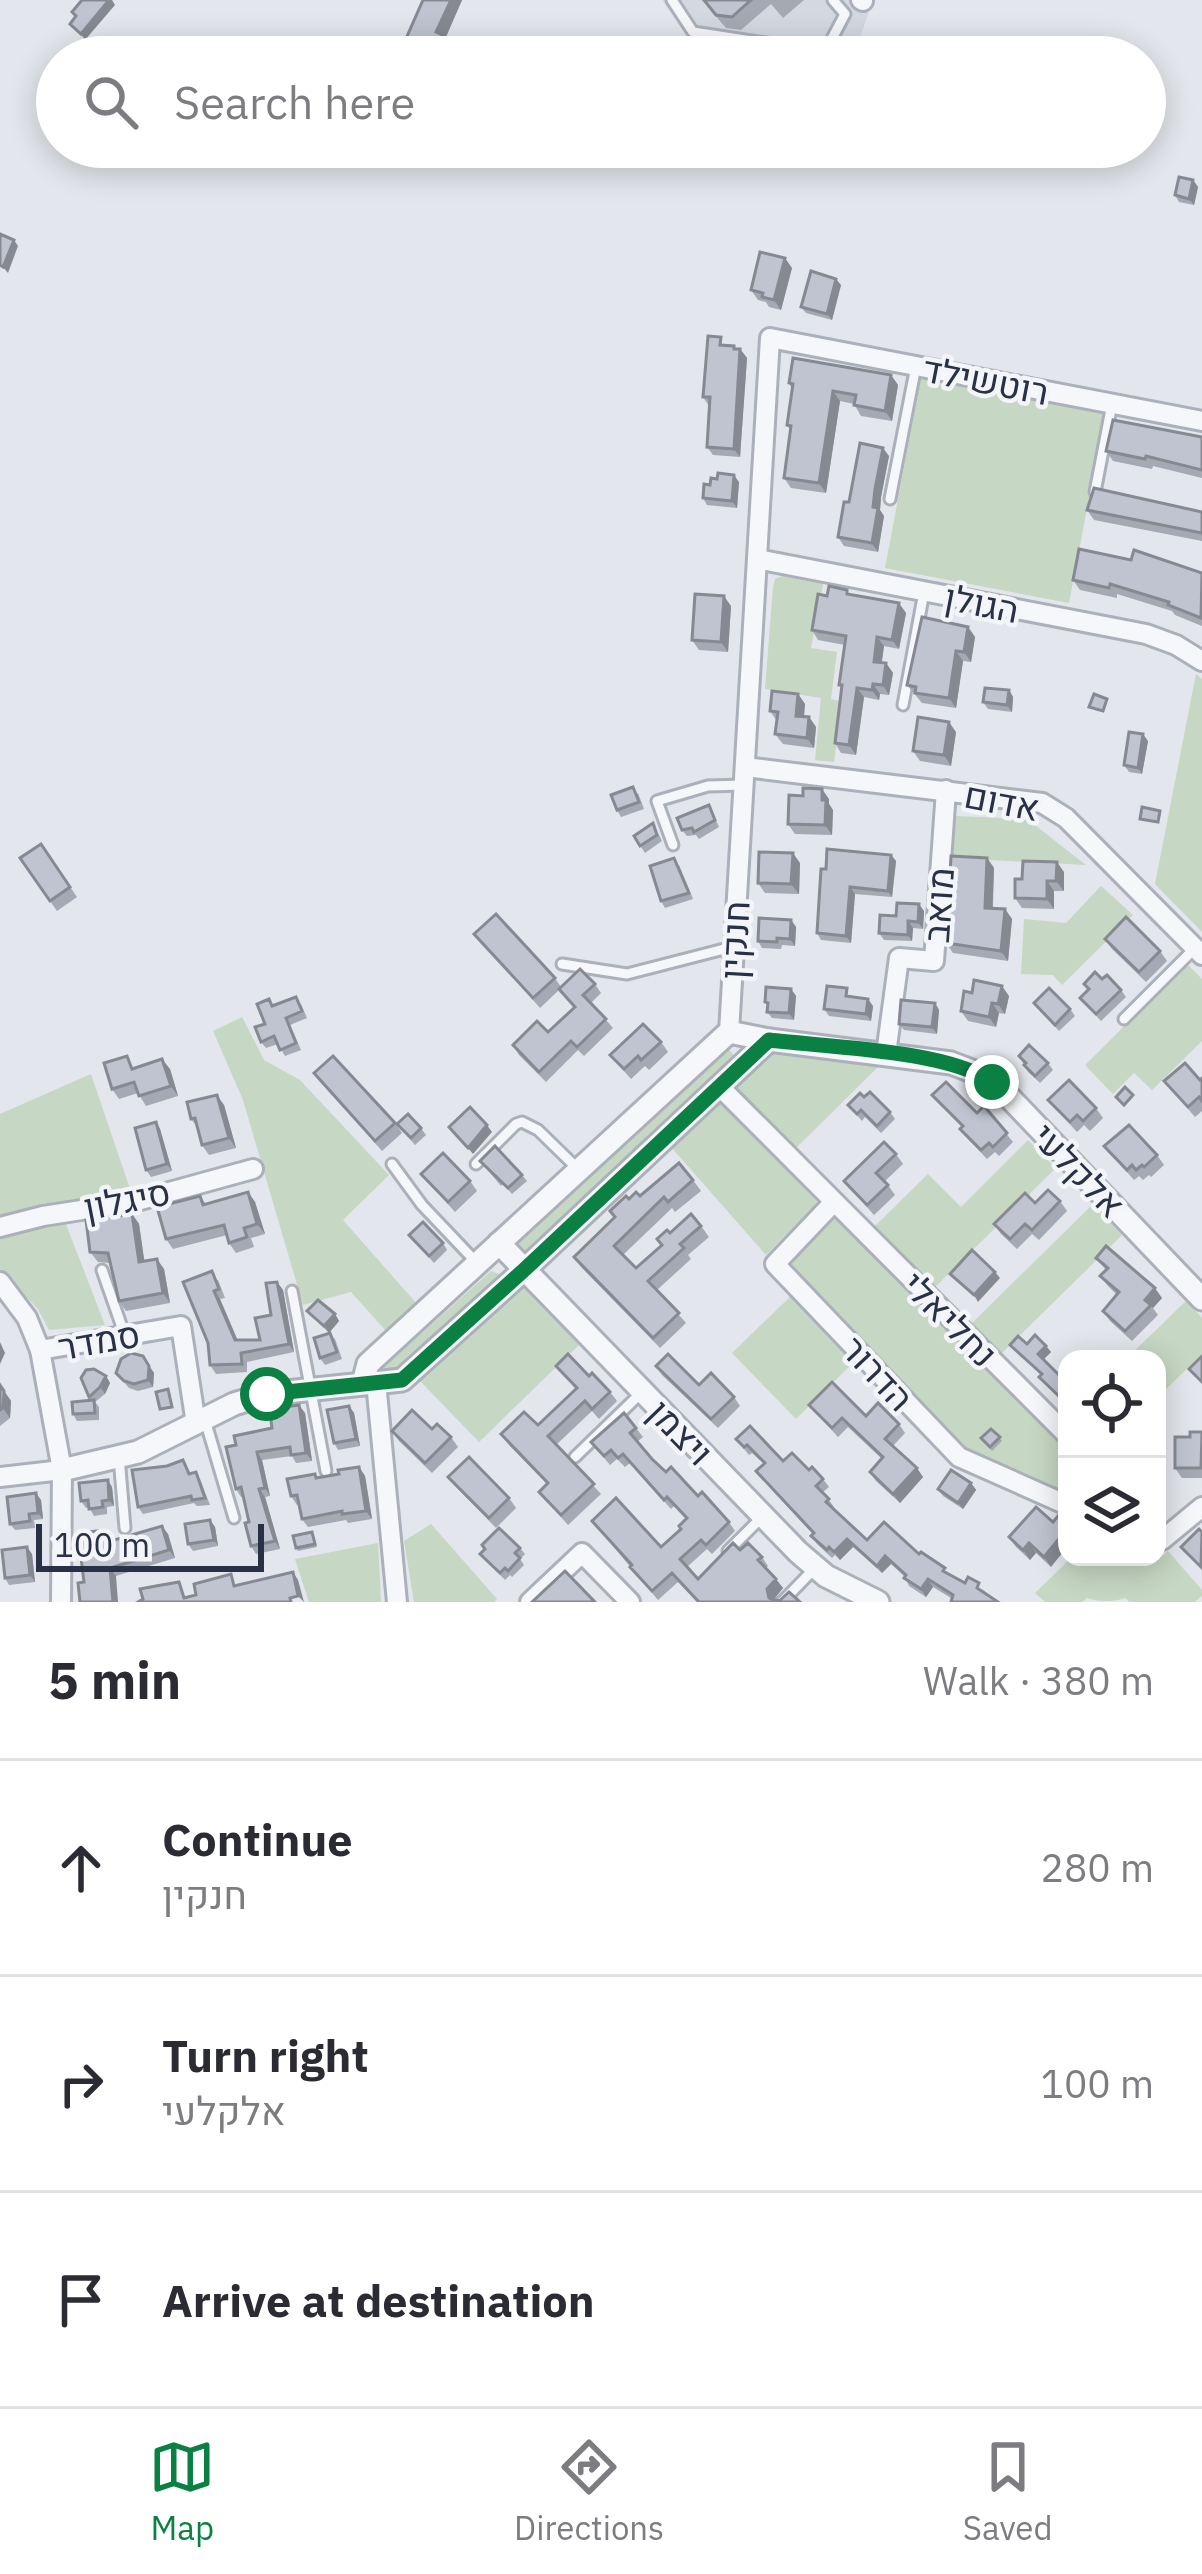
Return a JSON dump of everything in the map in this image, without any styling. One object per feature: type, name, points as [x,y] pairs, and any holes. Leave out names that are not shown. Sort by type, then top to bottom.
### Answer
[{"type":"street","name":"רוטשילד","points":[[770,338],[1202,421]]},
{"type":"street","name":"חנקין","points":[[370,1383],[368,1364],[729,1032],[770,338]]},
{"type":"street","name":"הגולן","points":[[757,560],[1146,634],[1202,661]]},
{"type":"street","name":"אדום","points":[[744,776],[946,790],[1030,800],[1054,809],[1199,951]]},
{"type":"street","name":"מואב","points":[[886,1054],[899,958],[934,961],[946,790]]},
{"type":"street","name":"אלקלעי","points":[[729,1032],[951,1063],[974,1071],[992,1082],[1202,1299]]},
{"type":"street","points":[[0,1477],[119,1457],[153,1446],[234,1404],[267,1394],[402,1380],[769,1040]]},
{"type":"street","name":"נחליאלי","points":[[720,1087],[1058,1426]]},
{"type":"street","name":"סיגלון","points":[[0,1227],[133,1202],[253,1169]]},
{"type":"street","name":"הדרור","points":[[833,1203],[775,1264],[958,1457],[1058,1501]]},
{"type":"street","name":"ויצמן","points":[[499,1243],[815,1568],[878,1602]]},
{"type":"street","points":[[0,1282],[28,1318],[40,1350]]},
{"type":"street","name":"סמדר","points":[[61,1602],[62,1470],[40,1350],[181,1326],[200,1422]]},
{"type":"street","points":[[370,1383],[397,1602]]},
{"type":"street","points":[[1166,1531],[1202,1507]]},
{"type":"street","points":[[530,1602],[582,1553],[630,1602]]},
{"type":"lane","points":[[672,0],[693,32],[719,36]]},
{"type":"lane","points":[[832,0],[845,14],[833,36]]},
{"type":"lane","points":[[890,500],[916,366]]},
{"type":"lane","points":[[1095,492],[1112,404]]},
{"type":"lane","points":[[903,705],[924,592]]},
{"type":"lane","points":[[673,845],[658,801],[744,776]]},
{"type":"lane","points":[[562,964],[627,974],[734,947]]},
{"type":"lane","points":[[1124,1019],[1199,951]]},
{"type":"lane","points":[[476,1164],[522,1122],[538,1130],[579,1170]]},
{"type":"lane","points":[[392,1164],[422,1205],[477,1263]]},
{"type":"lane","points":[[102,1270],[124,1335]]},
{"type":"lane","points":[[292,1291],[326,1471]]},
{"type":"lane","points":[[575,1457],[643,1392]]},
{"type":"lane","points":[[200,1422],[234,1518]]},
{"type":"lane","points":[[119,1457],[125,1528]]},
{"type":"lane","points":[[721,1558],[763,1516]]},
{"type":"lane","points":[[782,1602],[815,1568]]},
{"type":"shaded area","points":[[662,0],[873,0],[860,36],[686,36]]},
{"type":"green space","points":[[921,378],[1105,414],[1069,603],[885,568]]},
{"type":"green space","points":[[782,576],[823,584],[811,648],[837,652],[831,699],[842,702],[834,762],[815,760],[821,698],[765,689],[773,587]]},
{"type":"green space","points":[[1196,674],[1202,679],[1202,932],[1155,884]]},
{"type":"green space","points":[[956,816],[1031,822],[1086,865],[951,858]]},
{"type":"green space","points":[[1101,886],[1133,915],[1062,985],[1053,975],[1021,974],[1024,919],[1066,923]]},
{"type":"green space","points":[[1187,964],[1202,979],[1202,1041],[1152,1090],[1134,1073],[1113,1094],[1085,1065]]},
{"type":"green space","points":[[242,1017],[264,1060],[300,1080],[389,1175],[343,1220],[417,1304],[386,1331],[351,1292],[303,1305],[243,1100],[213,1031]]},
{"type":"green space","points":[[727,1046],[738,1062],[526,1259],[514,1246]]},
{"type":"green space","points":[[768,1050],[880,1065],[795,1149],[728,1086]]},
{"type":"green space","points":[[91,1074],[131,1192],[60,1209],[105,1325],[49,1330],[38,1309],[0,1269],[0,1114]]},
{"type":"green space","points":[[721,1100],[818,1203],[766,1255],[671,1147]]},
{"type":"green space","points":[[1028,1140],[1056,1168],[932,1290],[872,1229],[928,1174],[961,1207]]},
{"type":"green space","points":[[1092,1205],[1122,1235],[1000,1355],[970,1325]]},
{"type":"green space","points":[[835,1218],[1058,1440],[1058,1490],[965,1450],[788,1266]]},
{"type":"green space","points":[[491,1271],[507,1277],[399,1376],[383,1368]]},
{"type":"green space","points":[[520,1283],[580,1344],[479,1442],[420,1381]]},
{"type":"green space","points":[[791,1296],[855,1361],[796,1419],[732,1353]]},
{"type":"green space","points":[[1186,1301],[1202,1318],[1202,1354],[1166,1389],[1166,1350],[1135,1350]]},
{"type":"green space","points":[[431,1524],[497,1599],[494,1602],[414,1602],[404,1541]]},
{"type":"green space","points":[[378,1543],[381,1602],[309,1602],[295,1559]]},
{"type":"green space","points":[[1166,1553],[1202,1590],[1195,1602],[1087,1598],[1045,1602],[1035,1593],[1063,1566],[1166,1566]]},
{"type":"building","points":[[82,0],[109,0],[81,34],[70,24]]},
{"type":"building","points":[[423,0],[451,0],[436,32],[442,36],[407,36]]},
{"type":"building","points":[[704,0],[751,0],[732,17],[716,15]]},
{"type":"building","points":[[1179,177],[1193,180],[1189,199],[1175,195]]},
{"type":"building","points":[[0,234],[14,240],[3,267],[0,265]]},
{"type":"building","points":[[760,252],[785,258],[774,300],[751,290]]},
{"type":"building","points":[[811,271],[836,279],[827,314],[801,307]]},
{"type":"building","points":[[708,336],[721,337],[720,345],[740,349],[734,449],[707,447],[710,397],[703,397]]},
{"type":"building","points":[[793,358],[891,375],[885,411],[854,405],[856,395],[833,391],[819,483],[784,478]]},
{"type":"building","points":[[1113,420],[1202,437],[1202,470],[1106,451]]},
{"type":"building","points":[[860,443],[883,448],[872,543],[838,537]]},
{"type":"building","points":[[718,473],[734,475],[732,501],[703,498],[704,484],[710,485]]},
{"type":"building","points":[[1094,488],[1202,512],[1202,533],[1087,510]]},
{"type":"building","points":[[1079,549],[1131,560],[1134,550],[1202,573],[1201,618],[1169,602],[1110,584],[1109,588],[1073,580]]},
{"type":"building","points":[[829,586],[899,603],[892,640],[877,637],[874,662],[886,663],[883,685],[873,684],[872,690],[857,688],[849,745],[835,743],[846,636],[812,630],[818,594],[827,596]]},
{"type":"building","points":[[695,594],[724,596],[721,642],[692,640]]},
{"type":"building","points":[[922,617],[968,627],[964,652],[956,651],[949,698],[915,693],[916,687],[907,685]]},
{"type":"building","points":[[985,688],[1009,690],[1007,705],[983,702]]},
{"type":"building","points":[[772,691],[798,694],[796,716],[809,717],[807,738],[775,734],[778,712],[770,711]]},
{"type":"building","points":[[1094,694],[1107,699],[1103,711],[1089,707]]},
{"type":"building","points":[[918,717],[949,722],[944,755],[913,751]]},
{"type":"building","points":[[1129,732],[1143,734],[1138,768],[1124,765]]},
{"type":"building","points":[[633,787],[639,802],[617,810],[611,795]]},
{"type":"building","points":[[803,788],[822,789],[825,825],[788,824],[789,795],[803,796]]},
{"type":"building","points":[[709,805],[715,820],[694,832],[692,828],[682,830],[677,818]]},
{"type":"building","points":[[1142,807],[1160,811],[1158,822],[1140,819]]},
{"type":"building","points":[[653,823],[657,835],[640,846],[634,836]]},
{"type":"building","points":[[41,844],[70,887],[50,901],[20,858]]},
{"type":"building","points":[[827,849],[891,855],[888,891],[850,887],[846,936],[817,933]]},
{"type":"building","points":[[759,852],[793,853],[791,884],[758,883]]},
{"type":"building","points":[[951,856],[987,858],[985,908],[1005,909],[1001,951],[946,943]]},
{"type":"building","points":[[674,858],[689,893],[661,901],[650,866]]},
{"type":"building","points":[[1023,861],[1057,862],[1056,881],[1047,881],[1047,899],[1015,898],[1015,879],[1022,879]]},
{"type":"building","points":[[897,903],[919,904],[918,922],[908,921],[908,935],[879,933],[880,915],[896,916]]},
{"type":"building","points":[[496,914],[555,978],[533,998],[474,934]]},
{"type":"building","points":[[1126,917],[1160,951],[1139,972],[1105,939]]},
{"type":"building","points":[[759,918],[791,920],[790,939],[758,941]]},
{"type":"building","points":[[580,969],[595,984],[583,995],[606,1019],[577,1047],[571,1041],[539,1072],[513,1045],[537,1021],[548,1032],[575,1007],[559,989]]},
{"type":"building","points":[[1095,972],[1102,979],[1107,975],[1121,990],[1096,1014],[1080,998]]},
{"type":"building","points":[[974,980],[1002,986],[989,1017],[961,1011],[964,991],[972,993]]},
{"type":"building","points":[[827,986],[847,988],[846,996],[868,999],[866,1014],[824,1009]]},
{"type":"building","points":[[766,987],[791,989],[789,1013],[767,1012]]},
{"type":"building","points":[[1049,988],[1070,1009],[1055,1025],[1034,1003]]},
{"type":"building","points":[[296,997],[302,1011],[286,1018],[296,1043],[280,1050],[274,1036],[261,1042],[255,1027],[265,1024],[257,1004],[269,999],[272,1006]]},
{"type":"building","points":[[901,1000],[935,1003],[932,1027],[899,1024]]},
{"type":"building","points":[[643,1024],[661,1042],[624,1069],[610,1055]]},
{"type":"building","points":[[1029,1045],[1048,1063],[1035,1076],[1019,1056]]},
{"type":"building","points":[[127,1056],[132,1069],[162,1059],[171,1086],[139,1096],[134,1082],[112,1089],[104,1063]]},
{"type":"building","points":[[333,1056],[395,1123],[375,1141],[314,1073]]},
{"type":"building","points":[[1185,1063],[1202,1078],[1202,1101],[1199,1097],[1188,1107],[1164,1081]]},
{"type":"building","points":[[1069,1080],[1096,1108],[1083,1121],[1077,1115],[1070,1122],[1048,1100]]},
{"type":"building","points":[[946,1082],[977,1113],[984,1106],[1007,1133],[993,1147],[989,1143],[981,1150],[932,1095]]},
{"type":"building","points":[[1125,1087],[1133,1095],[1124,1105],[1116,1097]]},
{"type":"building","points":[[870,1092],[890,1112],[877,1126],[848,1105],[860,1093],[864,1097]]},
{"type":"building","points":[[217,1095],[229,1138],[202,1145],[187,1102]]},
{"type":"building","points":[[470,1107],[487,1125],[468,1148],[449,1127]]},
{"type":"building","points":[[408,1114],[421,1128],[411,1138],[397,1124]]},
{"type":"building","points":[[156,1122],[167,1164],[146,1170],[135,1128]]},
{"type":"building","points":[[1129,1125],[1157,1155],[1136,1170],[1132,1165],[1127,1170],[1104,1146]]},
{"type":"building","points":[[884,1142],[896,1154],[876,1173],[888,1185],[867,1205],[844,1181]]},
{"type":"building","points":[[495,1146],[522,1175],[508,1188],[480,1161]]},
{"type":"building","points":[[443,1153],[470,1181],[448,1202],[421,1174]]},
{"type":"building","points":[[679,1163],[693,1180],[668,1202],[664,1197],[614,1246],[636,1268],[662,1245],[657,1239],[691,1214],[701,1226],[648,1281],[679,1313],[653,1338],[574,1257],[615,1217],[610,1211],[626,1196],[629,1199],[636,1192],[640,1196]]},
{"type":"building","points":[[1048,1190],[1060,1201],[1032,1230],[1025,1224],[1010,1239],[994,1224],[1025,1193],[1035,1203]]},
{"type":"building","points":[[248,1192],[257,1224],[244,1228],[247,1237],[229,1243],[224,1225],[166,1239],[157,1207],[200,1196],[203,1205]]},
{"type":"building","points":[[132,1214],[139,1262],[157,1259],[163,1293],[119,1301],[108,1253],[90,1252],[86,1220]]},
{"type":"building","points":[[423,1222],[443,1243],[429,1256],[409,1235]]},
{"type":"building","points":[[1106,1246],[1155,1288],[1145,1300],[1151,1305],[1125,1331],[1103,1311],[1119,1292],[1100,1276],[1108,1268],[1096,1258]]},
{"type":"building","points":[[972,1250],[995,1272],[974,1295],[950,1274]]},
{"type":"building","points":[[212,1271],[219,1289],[214,1291],[235,1340],[260,1340],[255,1318],[271,1315],[266,1283],[277,1282],[289,1344],[241,1353],[242,1364],[210,1365],[208,1343],[183,1282]]},
{"type":"building","points":[[318,1300],[335,1314],[324,1326],[307,1311]]},
{"type":"building","points":[[330,1333],[337,1352],[320,1358],[314,1338]]},
{"type":"building","points":[[1035,1335],[1046,1346],[1038,1354],[1058,1374],[1058,1395],[1010,1345],[1018,1336],[1027,1344]]},
{"type":"building","points":[[131,1353],[143,1356],[149,1366],[148,1380],[134,1384],[116,1373],[121,1359]]},
{"type":"building","points":[[568,1354],[610,1392],[592,1409],[585,1401],[548,1436],[594,1484],[561,1515],[539,1492],[548,1483],[501,1434],[524,1412],[538,1425],[577,1388],[556,1366]]},
{"type":"building","points":[[668,1354],[699,1385],[711,1373],[734,1397],[711,1419],[656,1366]]},
{"type":"building","points":[[1202,1356],[1202,1382],[1189,1369]]},
{"type":"building","points":[[86,1370],[106,1376],[89,1397],[81,1378]]},
{"type":"building","points":[[832,1382],[866,1416],[878,1403],[899,1424],[885,1439],[917,1468],[893,1494],[870,1472],[883,1457],[842,1418],[832,1428],[809,1405]]},
{"type":"building","points":[[168,1389],[172,1407],[160,1409],[156,1392]]},
{"type":"building","points":[[94,1400],[95,1413],[73,1414],[72,1402]]},
{"type":"building","points":[[299,1405],[306,1453],[291,1455],[290,1447],[257,1452],[265,1488],[259,1489],[275,1541],[251,1546],[241,1487],[236,1489],[226,1447],[236,1445],[234,1436],[272,1428],[270,1413]]},
{"type":"building","points":[[349,1406],[356,1439],[334,1443],[327,1410]]},
{"type":"building","points":[[412,1410],[432,1429],[437,1424],[451,1437],[425,1463],[392,1431]]},
{"type":"building","points":[[624,1413],[636,1428],[630,1433],[652,1459],[666,1472],[671,1467],[698,1496],[702,1492],[729,1522],[706,1545],[701,1540],[680,1559],[698,1579],[733,1543],[740,1550],[748,1543],[776,1579],[767,1589],[769,1598],[779,1601],[789,1592],[800,1602],[699,1602],[672,1573],[652,1591],[592,1521],[616,1498],[661,1547],[687,1518],[623,1454],[618,1458],[611,1450],[604,1456],[591,1442]]},
{"type":"building","points":[[750,1426],[783,1461],[792,1453],[809,1470],[812,1467],[823,1479],[816,1486],[829,1499],[826,1502],[867,1540],[884,1522],[943,1571],[965,1583],[968,1577],[979,1583],[977,1588],[998,1602],[951,1602],[953,1595],[928,1579],[921,1589],[885,1556],[877,1566],[847,1539],[834,1552],[827,1550],[756,1471],[765,1463],[736,1439]]},
{"type":"building","points":[[991,1429],[1000,1437],[990,1447],[981,1438]]},
{"type":"building","points":[[1190,1432],[1202,1432],[1201,1468],[1175,1468],[1175,1437],[1190,1437]]},
{"type":"building","points":[[469,1457],[509,1498],[489,1518],[448,1477]]},
{"type":"building","points":[[183,1460],[189,1474],[196,1472],[205,1498],[192,1500],[191,1496],[138,1507],[132,1470]]},
{"type":"building","points":[[359,1467],[366,1511],[302,1519],[297,1495],[291,1496],[287,1479],[315,1474],[316,1478]]},
{"type":"building","points":[[951,1470],[971,1483],[958,1503],[938,1489]]},
{"type":"building","points":[[108,1480],[109,1500],[102,1501],[103,1507],[89,1509],[88,1500],[81,1501],[79,1483]]},
{"type":"building","points":[[36,1493],[38,1513],[29,1514],[30,1521],[10,1524],[7,1497]]},
{"type":"building","points":[[1036,1507],[1053,1522],[1058,1516],[1058,1540],[1044,1557],[1029,1543],[1023,1550],[1009,1537]]},
{"type":"building","points":[[210,1520],[214,1540],[188,1544],[185,1524]]},
{"type":"building","points":[[162,1526],[169,1550],[110,1568],[113,1602],[80,1602],[78,1583],[84,1582],[78,1533],[98,1531],[99,1537],[111,1536],[111,1541]]},
{"type":"building","points":[[499,1528],[520,1548],[515,1553],[520,1558],[500,1573],[480,1554],[485,1549],[482,1545]]},
{"type":"building","points":[[1199,1529],[1202,1532],[1201,1567],[1181,1547]]},
{"type":"building","points":[[312,1532],[315,1544],[296,1548],[293,1536]]},
{"type":"building","points":[[27,1547],[30,1575],[5,1578],[2,1550]]},
{"type":"building","points":[[565,1571],[595,1602],[532,1602]]},
{"type":"building","points":[[293,1572],[298,1596],[290,1598],[291,1602],[138,1602],[143,1599],[140,1589],[179,1582],[184,1598],[196,1595],[194,1584],[231,1574],[234,1586]]},
{"type":"route","points":[[267,1394],[402,1380],[769,1040],[942,1061],[992,1082]]}]
